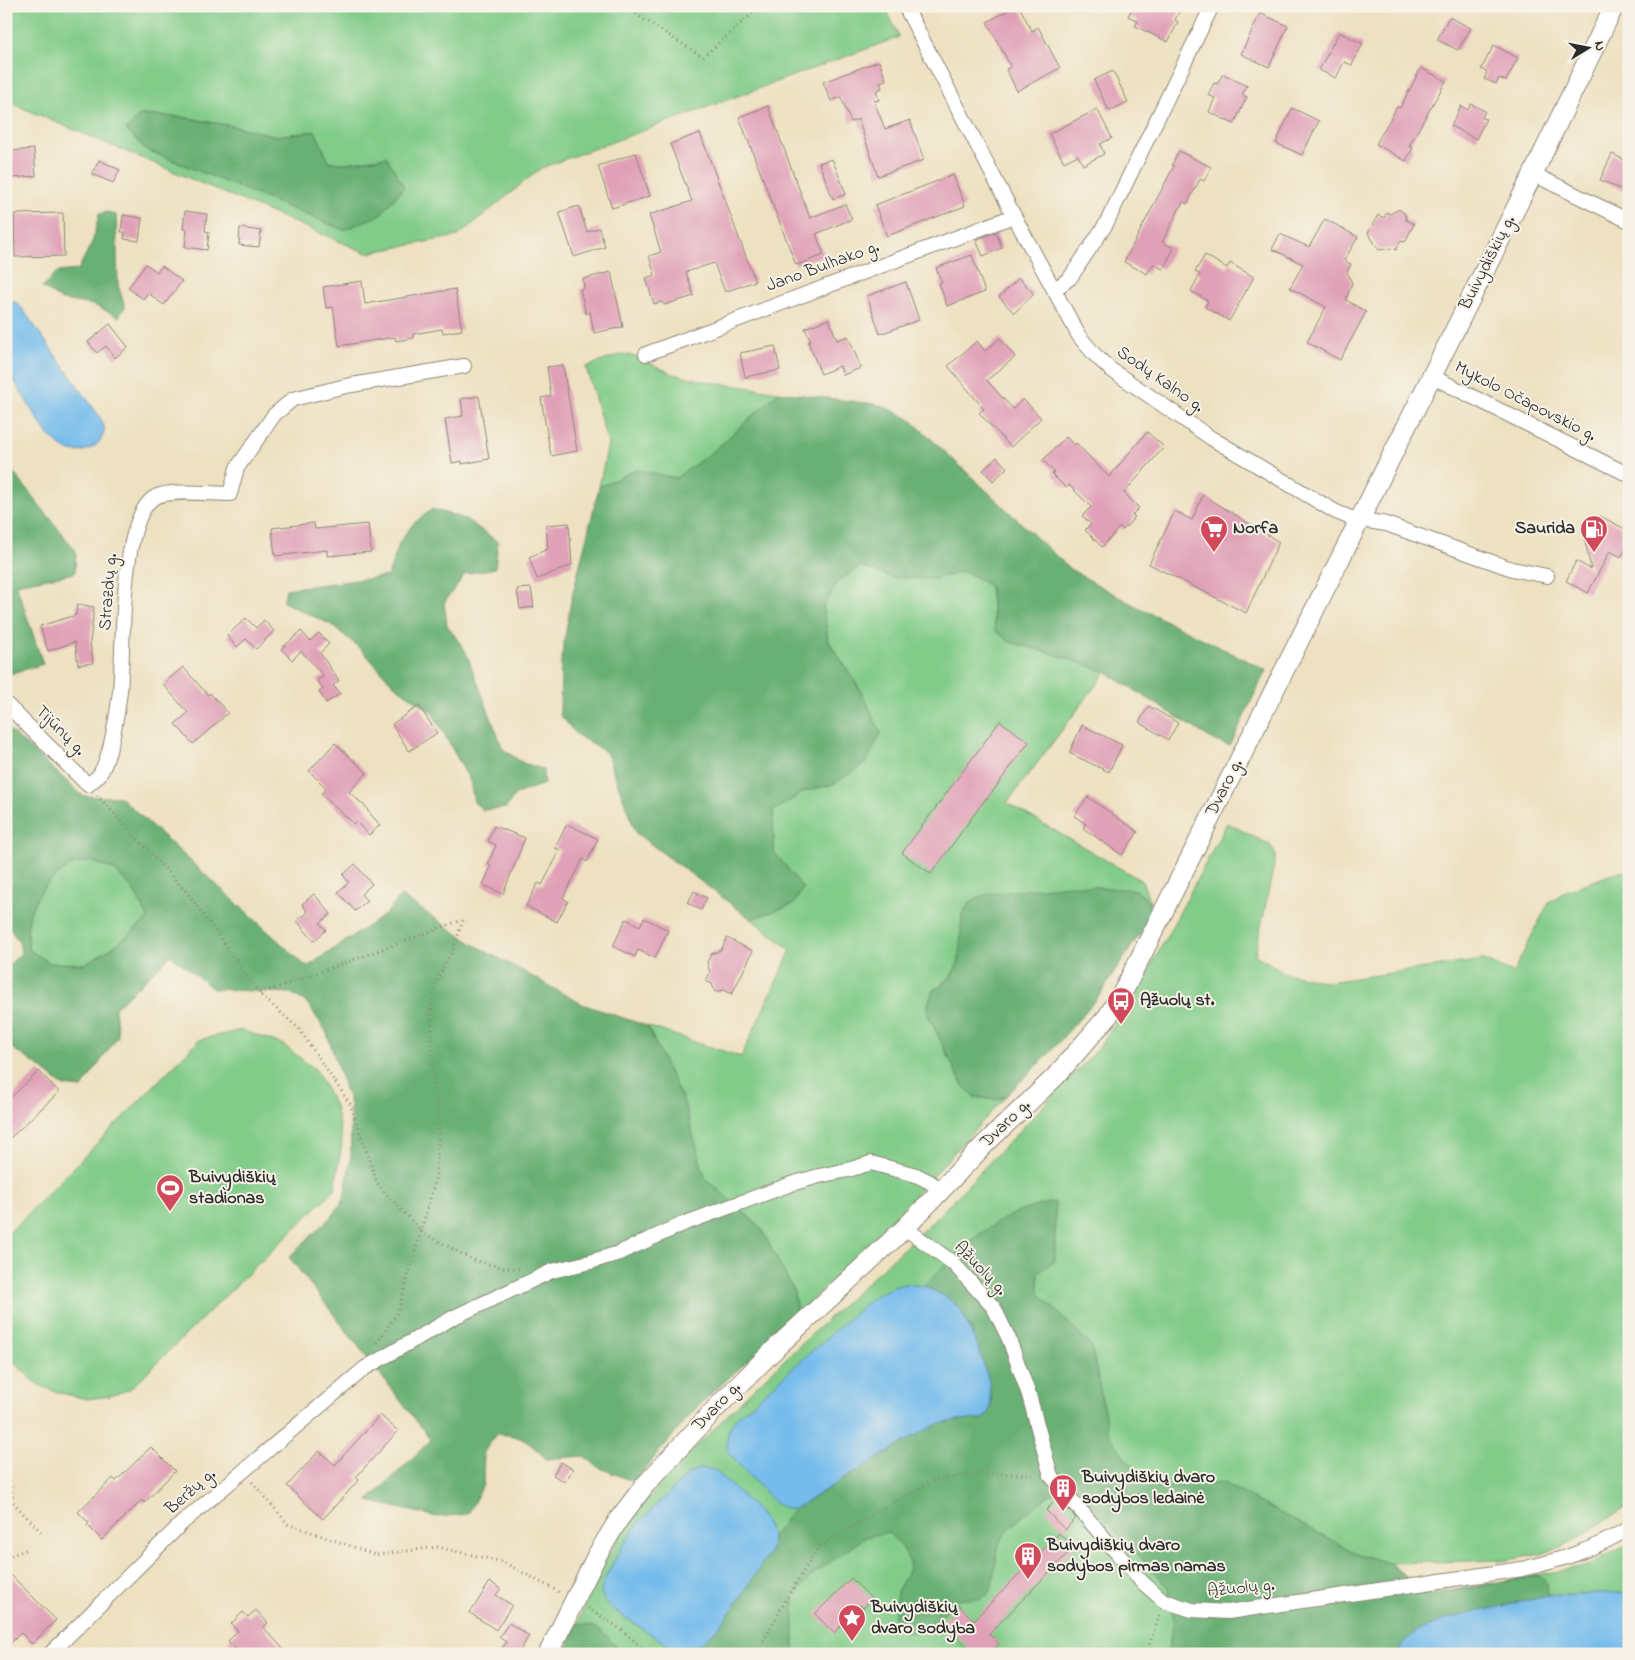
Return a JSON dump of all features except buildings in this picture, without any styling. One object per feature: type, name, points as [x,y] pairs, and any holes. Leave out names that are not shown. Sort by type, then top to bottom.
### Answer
[{"type":"main road","name":"Buivydiškių g.","points":[[1360,519],[1533,174],[1614,6]]},
{"type":"main road","name":"Dvaro g.","points":[[548,1654],[597,1555],[619,1519],[650,1479],[717,1407],[780,1344],[905,1228],[986,1143],[1055,1077],[1108,1016],[1134,970],[1360,519]]},
{"type":"street","name":"Sodų Kalno g.","points":[[905,6],[1014,216],[1079,336],[1110,369],[1217,442],[1336,512],[1400,529],[1512,569],[1547,576]]},
{"type":"street","points":[[1054,290],[1070,278],[1106,224],[1212,6]]},
{"type":"street","points":[[1533,174],[1629,221]]},
{"type":"street","name":"Jano Bulhako g.","points":[[646,354],[1014,216]]},
{"type":"street","name":"Strazdų g.","points":[[88,785],[101,774],[112,741],[120,692],[127,566],[142,512],[153,498],[166,493],[230,494],[237,468],[274,415],[293,399],[346,386],[464,366]]},
{"type":"street","name":"Mykolo Očapovskio g.","points":[[1431,376],[1629,475]]},
{"type":"street","name":"Tijūnų g.","points":[[6,704],[88,785]]},
{"type":"street","name":"Beržų g.","points":[[50,1654],[182,1523],[365,1368],[454,1317],[552,1270],[590,1262],[619,1253],[683,1224],[791,1184],[871,1163],[916,1175],[941,1191]]},
{"type":"street","name":"Ąžuolų g.","points":[[905,1228],[953,1263],[994,1308],[1009,1339],[1029,1396],[1051,1476],[1135,1575],[1164,1601],[1192,1610],[1228,1612],[1522,1569],[1562,1560],[1585,1551],[1629,1528]]},
{"type":"path","points":[[623,6],[703,56],[762,6]]},
{"type":"path","points":[[88,785],[190,896],[260,994],[299,1029],[350,1104],[378,1185],[422,1232],[473,1260],[504,1268],[523,1269]]},
{"type":"path","points":[[260,994],[463,920],[454,947],[436,982],[431,1007],[432,1056],[439,1133],[435,1181],[398,1312],[365,1361],[365,1368]]},
{"type":"path","points":[[6,1467],[10,1479],[13,1502]]},
{"type":"path","points":[[243,1472],[288,1524],[376,1555],[438,1547],[503,1562],[574,1600],[619,1628],[650,1654]]},
{"type":"path","points":[[756,1654],[788,1596],[819,1547],[870,1516],[935,1480],[984,1473],[1051,1476]]},
{"type":"path","points":[[6,1495],[43,1534]]},
{"type":"path","points":[[6,1557],[28,1549]]},
{"type":"path","points":[[1146,1654],[1164,1601]]},
{"type":"green space","points":[[6,6],[885,6],[899,37],[541,168],[458,236],[367,253],[6,101]],"holes":[[[140,115],[182,117],[277,136],[315,131],[329,162],[346,163],[387,157],[344,230],[147,150],[126,130]]]},
{"type":"green space","points":[[140,115],[182,117],[277,136],[315,131],[329,162],[346,163],[387,157],[404,187],[380,215],[344,230],[147,150],[126,130]]},
{"type":"green space","points":[[108,212],[116,215],[118,285],[125,307],[119,317],[94,305],[62,300],[42,287],[57,272],[78,270],[93,240],[99,214]]},
{"type":"green space","points":[[622,354],[637,357],[673,374],[709,382],[779,392],[714,451],[676,478],[635,470],[599,487],[608,444],[586,367]]},
{"type":"green space","points":[[779,392],[881,405],[910,419],[1070,569],[1128,602],[1266,670],[1230,746],[1215,741],[1106,672],[1058,655],[1010,642],[995,630],[990,586],[965,571],[933,579],[891,577],[861,566],[839,580],[823,607],[828,640],[860,689],[881,733],[866,763],[834,784],[805,791],[773,811],[774,852],[803,888],[794,904],[751,919],[636,833],[606,752],[577,735],[560,715],[561,661],[571,601],[599,487],[635,470],[676,478],[714,451]]},
{"type":"green space","points":[[6,463],[76,551],[75,573],[16,584],[43,664],[6,675]]},
{"type":"green space","points":[[432,509],[466,519],[498,542],[495,568],[465,574],[444,603],[447,625],[465,650],[503,749],[523,763],[543,769],[544,784],[516,794],[506,808],[483,810],[474,802],[470,781],[432,712],[394,685],[361,649],[332,625],[283,602],[286,589],[388,576],[400,541],[413,524]]},
{"type":"green space","points":[[861,566],[891,577],[933,579],[965,571],[990,586],[995,630],[1010,642],[1058,655],[1106,672],[1007,803],[1142,881],[1150,902],[1135,890],[962,914],[959,962],[950,978],[933,991],[928,1015],[963,1086],[974,1097],[995,1100],[1006,1096],[906,1205],[797,1315],[794,1292],[761,1228],[705,1178],[684,1103],[647,1026],[741,1057],[791,950],[751,919],[794,904],[803,888],[774,852],[773,811],[805,791],[834,784],[881,733],[860,689],[828,640],[823,607],[839,580]]},
{"type":"green space","points":[[6,727],[83,796],[120,797],[307,967],[386,914],[401,896],[473,944],[582,1004],[647,1026],[684,1103],[705,1178],[761,1228],[794,1292],[797,1315],[696,1408],[634,1482],[598,1467],[584,1456],[546,1459],[524,1440],[496,1434],[484,1452],[483,1485],[468,1514],[437,1517],[368,1501],[431,1440],[289,1257],[332,1216],[344,1199],[351,1157],[350,1104],[326,1031],[307,1003],[291,993],[213,989],[171,955],[115,1008],[118,1036],[82,1088],[63,1086],[6,1044],[6,968],[21,953],[19,942],[6,923]],"holes":[[[91,861],[115,870],[134,891],[148,917],[147,920],[112,948],[84,964],[50,963],[29,950],[28,928],[32,907],[50,881],[68,867],[84,862]]]},
{"type":"green space","points":[[1227,823],[1270,845],[1276,855],[1255,955],[1286,973],[1328,982],[1483,960],[1513,973],[1549,902],[1566,891],[1618,872],[1629,871],[1629,1505],[1569,1544],[1541,1554],[1507,1560],[1390,1563],[1427,1595],[1591,1565],[1629,1544],[1629,1596],[1626,1593],[1548,1596],[1403,1643],[1398,1654],[564,1654],[602,1566],[636,1512],[667,1477],[751,1391],[936,1218],[1098,1049],[1141,985]],"holes":[[[690,1473],[759,1512],[772,1537],[721,1624],[701,1643],[679,1648],[604,1580],[621,1548],[640,1521]]]},
{"type":"green space","points":[[91,861],[115,870],[134,891],[148,917],[147,920],[112,948],[84,964],[50,963],[29,950],[27,928],[32,907],[42,889],[65,869],[74,864]]},
{"type":"green space","points":[[1070,885],[1135,890],[1150,902],[1150,911],[1145,926],[1099,996],[1046,1057],[1006,1096],[995,1100],[974,1097],[963,1086],[928,1015],[928,1004],[933,991],[950,978],[959,962],[962,914],[971,901],[988,894]]},
{"type":"green space","name":"Buivydiškių stadionas","points":[[241,1030],[282,1044],[316,1070],[335,1106],[342,1141],[335,1189],[130,1389],[110,1396],[87,1399],[57,1392],[37,1384],[15,1363],[6,1345],[6,1236],[199,1040]]},
{"type":"green space","points":[[1055,1202],[1055,1260],[1038,1273],[1039,1293],[1092,1347],[1108,1432],[1126,1459],[1155,1486],[1181,1487],[1223,1483],[1358,1554],[1389,1563],[1427,1595],[1539,1576],[1547,1582],[1548,1596],[1450,1618],[1417,1631],[1403,1643],[1398,1654],[1167,1654],[1174,1620],[1169,1588],[1076,1489],[1060,1491],[1049,1495],[1010,1527],[999,1543],[991,1591],[983,1598],[957,1600],[923,1629],[908,1633],[894,1627],[897,1591],[907,1574],[910,1563],[902,1547],[888,1532],[866,1537],[813,1574],[794,1596],[794,1654],[689,1654],[690,1647],[701,1643],[721,1624],[771,1549],[772,1537],[794,1509],[936,1425],[956,1420],[982,1419],[990,1409],[991,1398],[986,1372],[976,1343],[958,1307],[944,1296],[924,1286],[982,1232],[1016,1213]]},
{"type":"green space","points":[[577,1624],[592,1626],[598,1629],[622,1654],[564,1654]]},
{"type":"water","points":[[6,300],[17,303],[21,307],[100,417],[104,426],[104,433],[97,444],[87,450],[70,451],[51,438],[10,375],[7,369],[6,357]]},
{"type":"water","points":[[905,1284],[924,1286],[948,1298],[961,1310],[979,1350],[989,1382],[991,1405],[988,1414],[982,1419],[956,1420],[936,1425],[794,1509],[784,1508],[775,1503],[729,1454],[727,1437],[734,1420],[873,1297],[891,1288]]},
{"type":"water","points":[[701,1468],[715,1470],[759,1512],[772,1537],[771,1549],[728,1615],[708,1637],[692,1647],[673,1647],[612,1609],[604,1600],[601,1592],[604,1580],[621,1548],[640,1521],[690,1473]]},
{"type":"water","points":[[1626,1593],[1629,1596],[1629,1654],[1398,1654],[1403,1643],[1417,1631],[1450,1618],[1548,1596]]},
{"type":"place","name":"Norfa","points":[[1214,553]]},
{"type":"place","name":"Saurida","points":[[1594,553]]},
{"type":"place","name":"Ąžuolų st.","points":[[1121,1025]]},
{"type":"place","name":"Buivydiškių stadionas","points":[[170,1212]]},
{"type":"place","name":"Buivydiškių dvaro sodybos ledainė","points":[[1063,1512]]},
{"type":"place","name":"Buivydiškių dvaro sodybos pirmas namas","points":[[1028,1580]]},
{"type":"place","name":"Buivydiškių dvaro sodyba","points":[[852,1642]]}]
